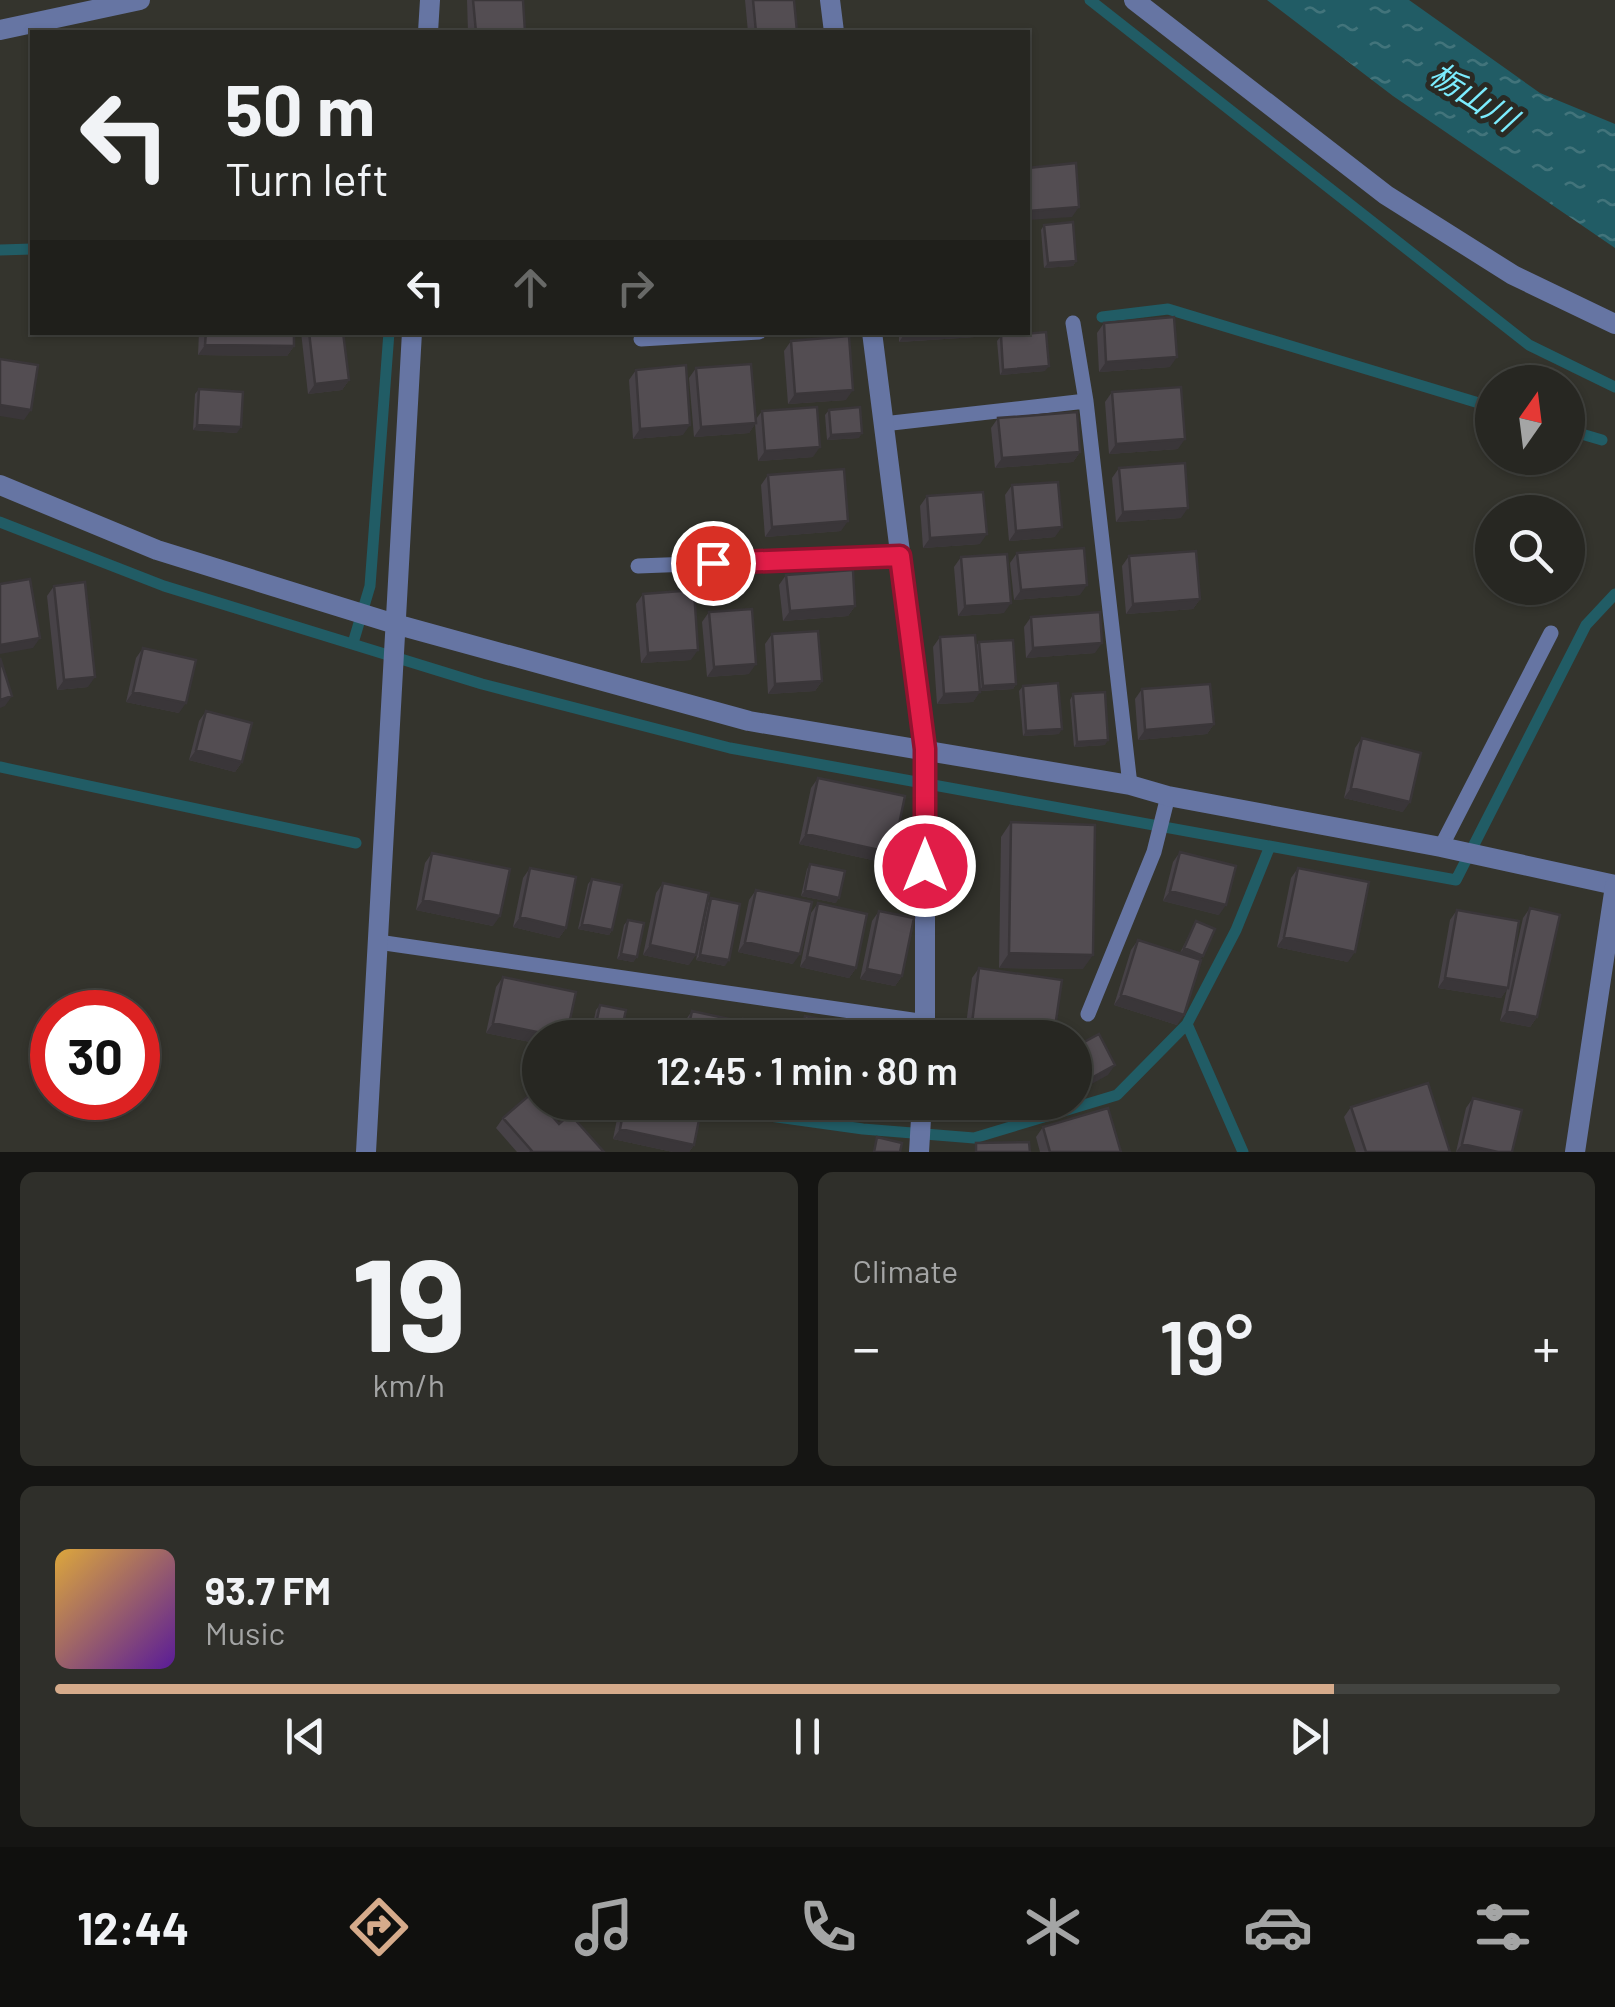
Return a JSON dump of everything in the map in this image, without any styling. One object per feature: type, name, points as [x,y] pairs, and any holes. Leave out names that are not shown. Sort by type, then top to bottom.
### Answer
[{"type":"street","points":[[0,30],[140,0]]},
{"type":"street","points":[[428,30],[430,0]]},
{"type":"street","points":[[830,0],[834,30]]},
{"type":"street","points":[[1134,0],[1386,195],[1513,274],[1615,324]]},
{"type":"street","points":[[366,1152],[412,335]]},
{"type":"street","points":[[872,335],[925,749],[925,1020]]},
{"type":"street","points":[[0,484],[157,550],[395,624],[749,721],[1130,785],[1168,796],[1440,847],[1615,886],[1575,1152]]},
{"type":"street","points":[[919,1152],[921,1120]]},
{"type":"lane","points":[[1073,324],[1086,402],[1130,785]]},
{"type":"lane","points":[[640,339],[708,335]]},
{"type":"lane","points":[[884,424],[1086,402]]},
{"type":"lane","points":[[638,566],[900,556]]},
{"type":"lane","points":[[1440,847],[1551,633]]},
{"type":"lane","points":[[1088,1014],[1154,852],[1168,796]]},
{"type":"lane","points":[[378,942],[863,1020]]},
{"type":"water","name":"栃山川","points":[[1267,0],[1409,0],[1540,93],[1615,124],[1615,248],[1393,96]]},
{"type":"building","points":[[473,0],[523,0],[525,30],[476,30]]},
{"type":"building","points":[[753,0],[794,0],[797,30],[756,30]]},
{"type":"building","points":[[1076,163],[1079,207],[1030,211],[1030,168]]},
{"type":"building","points":[[1073,222],[1076,261],[1048,263],[1044,225]]},
{"type":"building","points":[[1174,317],[1177,357],[1106,362],[1104,323]]},
{"type":"building","points":[[1046,332],[1049,366],[1003,370],[1001,336]]},
{"type":"building","points":[[206,335],[294,335],[294,346],[205,345]]},
{"type":"building","points":[[309,335],[343,335],[349,380],[315,384]]},
{"type":"building","points":[[849,336],[853,390],[795,394],[791,341]]},
{"type":"building","points":[[0,359],[38,365],[31,410],[0,405]]},
{"type":"building","points":[[751,364],[756,423],[701,427],[696,368]]},
{"type":"building","points":[[686,365],[690,425],[640,429],[636,370]]},
{"type":"building","points":[[1181,387],[1185,439],[1116,444],[1112,392]]},
{"type":"building","points":[[199,389],[243,392],[241,427],[197,425]]},
{"type":"building","points":[[817,407],[820,447],[765,451],[762,411]]},
{"type":"building","points":[[860,407],[862,433],[831,435],[829,410]]},
{"type":"building","points":[[1077,412],[1080,452],[1002,458],[998,418]]},
{"type":"building","points":[[1185,463],[1188,508],[1123,512],[1119,468]]},
{"type":"building","points":[[844,469],[848,521],[772,527],[768,475]]},
{"type":"building","points":[[1058,482],[1062,527],[1016,531],[1012,485]]},
{"type":"building","points":[[983,492],[987,534],[930,538],[927,496]]},
{"type":"building","points":[[1084,548],[1087,585],[1021,590],[1017,553]]},
{"type":"building","points":[[1196,551],[1200,599],[1133,604],[1129,556]]},
{"type":"building","points":[[1007,554],[1011,603],[965,606],[961,557]]},
{"type":"building","points":[[853,570],[855,606],[790,611],[786,575]]},
{"type":"building","points":[[30,579],[40,638],[0,645],[0,584]]},
{"type":"building","points":[[85,582],[95,677],[64,680],[54,586]]},
{"type":"building","points":[[694,590],[698,650],[648,653],[643,594]]},
{"type":"building","points":[[752,609],[756,664],[714,667],[709,612]]},
{"type":"building","points":[[1100,612],[1102,643],[1033,648],[1031,617]]},
{"type":"building","points":[[818,631],[822,681],[775,684],[772,634]]},
{"type":"building","points":[[975,635],[980,692],[944,694],[940,637]]},
{"type":"building","points":[[1013,640],[1016,684],[983,686],[979,642]]},
{"type":"building","points":[[143,648],[196,660],[186,703],[133,692]]},
{"type":"building","points":[[0,658],[12,696],[0,700]]},
{"type":"building","points":[[1058,683],[1062,729],[1026,731],[1023,686]]},
{"type":"building","points":[[1210,684],[1214,724],[1145,730],[1142,689]]},
{"type":"building","points":[[1105,692],[1108,740],[1077,742],[1073,694]]},
{"type":"building","points":[[206,711],[252,723],[242,762],[196,750]]},
{"type":"building","points":[[1362,738],[1421,753],[1410,802],[1351,788]]},
{"type":"building","points":[[818,778],[905,796],[893,853],[806,834]]},
{"type":"building","points":[[1011,822],[1095,825],[1093,955],[1009,953]]},
{"type":"building","points":[[1180,852],[1236,866],[1226,905],[1170,891]]},
{"type":"building","points":[[432,853],[510,869],[500,916],[423,900]]},
{"type":"building","points":[[810,864],[845,871],[839,898],[805,890]]},
{"type":"building","points":[[530,868],[576,877],[566,928],[520,917]]},
{"type":"building","points":[[1298,868],[1369,882],[1355,952],[1284,937]]},
{"type":"building","points":[[592,879],[622,885],[612,930],[582,924]]},
{"type":"building","points":[[663,883],[709,893],[696,955],[650,945]]},
{"type":"building","points":[[756,890],[812,902],[800,954],[745,942]]},
{"type":"building","points":[[711,898],[740,904],[729,960],[700,955]]},
{"type":"building","points":[[818,903],[867,914],[856,968],[807,957]]},
{"type":"building","points":[[1530,908],[1560,915],[1537,1017],[1507,1011]]},
{"type":"building","points":[[1457,910],[1519,921],[1508,988],[1445,978]]},
{"type":"building","points":[[879,911],[914,918],[902,976],[867,969]]},
{"type":"building","points":[[628,920],[644,923],[637,957],[621,954]]},
{"type":"building","points":[[1196,921],[1215,929],[1203,956],[1184,948]]},
{"type":"building","points":[[1138,940],[1201,960],[1184,1015],[1121,995]]},
{"type":"building","points":[[979,968],[1062,980],[1056,1020],[972,1020]]},
{"type":"building","points":[[503,977],[576,992],[570,1020],[522,1020],[522,1029],[493,1023]]},
{"type":"building","points":[[600,1005],[626,1010],[624,1020],[597,1020]]},
{"type":"building","points":[[692,1011],[729,1019],[729,1020],[690,1020]]},
{"type":"building","points":[[1099,1034],[1115,1065],[1092,1078],[1092,1038]]},
{"type":"building","points":[[1428,1083],[1450,1152],[1366,1152],[1351,1107]]},
{"type":"building","points":[[1473,1098],[1522,1110],[1512,1152],[1462,1144]]},
{"type":"building","points":[[522,1102],[522,1120],[556,1120],[559,1124],[575,1120],[604,1152],[530,1152],[503,1118]]},
{"type":"building","points":[[1108,1108],[1121,1152],[1050,1152],[1043,1127],[1067,1120],[1092,1120],[1092,1113]]},
{"type":"building","points":[[622,1120],[699,1120],[694,1145],[620,1129]]},
{"type":"building","points":[[877,1137],[902,1143],[900,1152],[874,1152]]},
{"type":"building","points":[[1029,1142],[1030,1152],[976,1152],[976,1143]]},
{"type":"waterway","points":[[1090,0],[1529,345],[1615,387]]},
{"type":"waterway","points":[[0,250],[30,249]]},
{"type":"waterway","points":[[1102,317],[1168,309],[1475,402]]},
{"type":"waterway","points":[[353,643],[370,586],[389,335]]},
{"type":"waterway","points":[[1585,435],[1602,440]]},
{"type":"waterway","points":[[0,522],[164,586],[482,684],[730,748],[1456,880],[1586,625],[1615,594]]},
{"type":"waterway","points":[[0,767],[356,843]]},
{"type":"waterway","points":[[1092,1103],[1117,1095],[1187,1024],[1236,930],[1270,846]]},
{"type":"waterway","points":[[1187,1024],[1243,1152]]},
{"type":"waterway","points":[[798,1120],[974,1138],[1034,1120]]},
{"type":"route","points":[[713,563],[900,556],[925,749],[925,866]]}]
